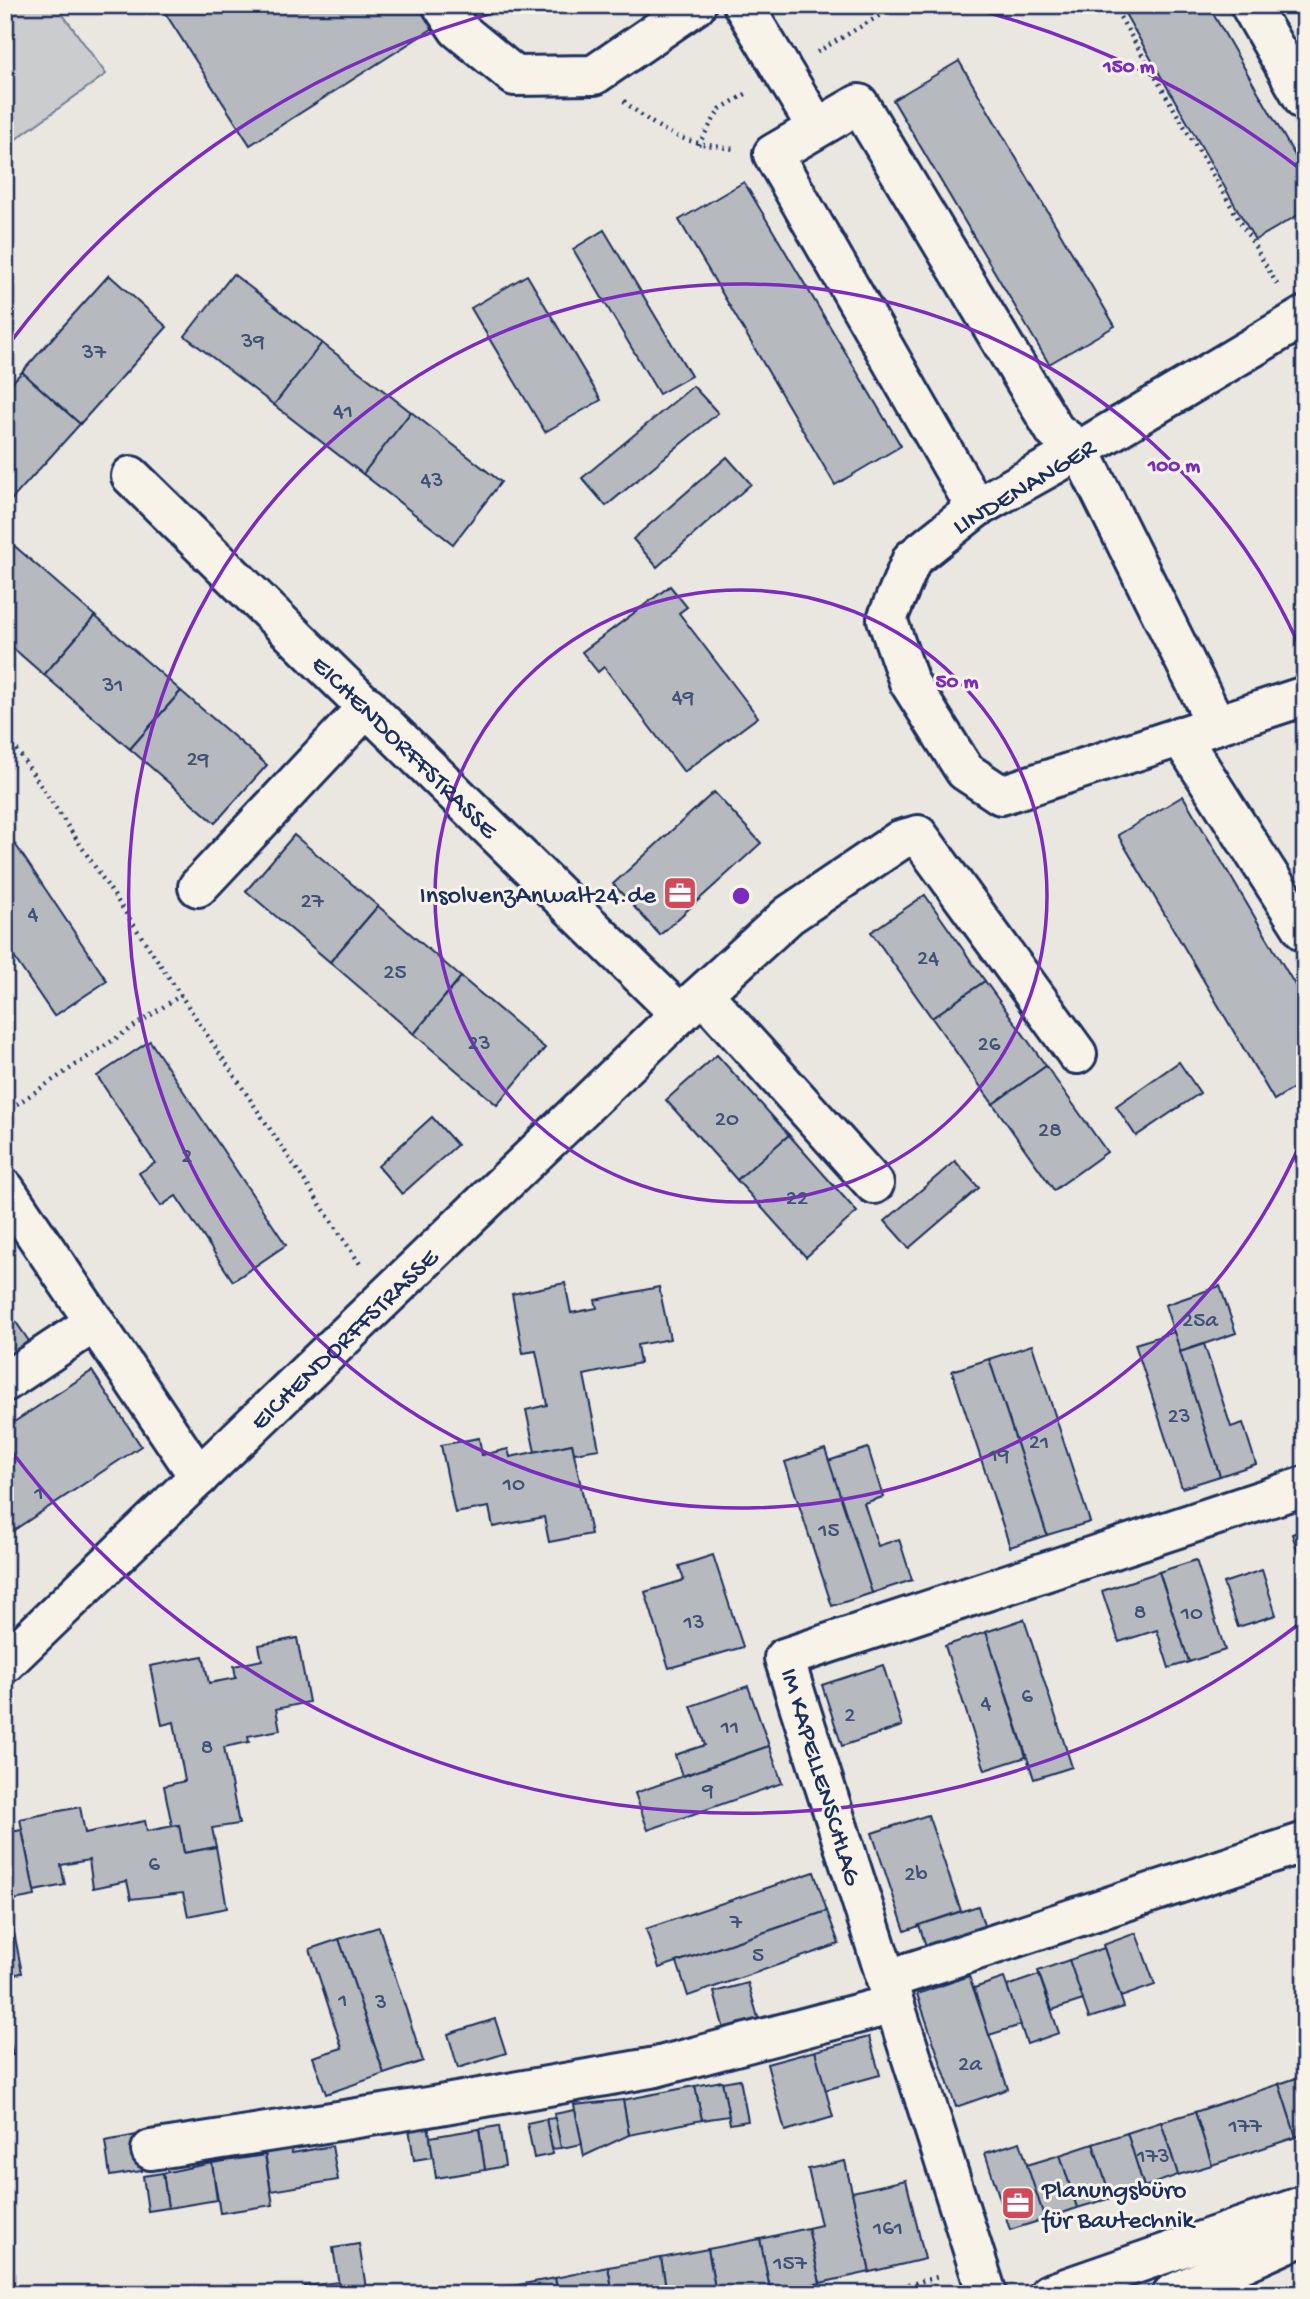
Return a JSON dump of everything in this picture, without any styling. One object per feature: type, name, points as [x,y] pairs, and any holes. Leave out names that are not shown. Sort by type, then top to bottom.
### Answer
[{"type":"street","points":[[442,5],[458,29],[515,76],[594,75],[696,5]]},
{"type":"street","points":[[743,5],[817,128]]},
{"type":"street","points":[[1250,5],[1305,101]]},
{"type":"street","points":[[976,508],[773,154],[859,104],[1055,432],[1080,450],[1216,724]]},
{"type":"street","name":"LINDENANGER","points":[[1180,736],[1000,796],[965,771],[909,682],[887,620],[912,559],[976,508],[1080,450],[1301,318]]},
{"type":"street","name":"EICHENDORFFSTRASSE","points":[[131,476],[368,706],[692,1004]]},
{"type":"street","points":[[1305,696],[1180,736],[1305,932]]},
{"type":"street","points":[[198,887],[368,706]]},
{"type":"street","name":"EICHENDORFFSTRASSE","points":[[5,1663],[692,1004],[789,915],[900,840],[918,835],[1077,1054]]},
{"type":"street","points":[[692,1004],[874,1184]]},
{"type":"street","points":[[5,1189],[199,1477]]},
{"type":"street","points":[[5,1382],[94,1322]]},
{"type":"street","name":"IM KAPELLENSCHLAG","points":[[982,2280],[784,1658],[1305,1486]]},
{"type":"street","points":[[151,2150],[428,2107],[656,2067],[890,1992],[1305,1842]]},
{"type":"street","points":[[1049,2294],[1305,2204]]},
{"type":"street","points":[[1172,2294],[1305,2235]]},
{"type":"path","points":[[1113,5],[1301,318]]},
{"type":"path","points":[[594,75],[656,128],[698,145],[773,154]]},
{"type":"path","points":[[5,732],[383,1300]]},
{"type":"path","points":[[5,1112],[181,995]]},
{"type":"path","points":[[874,2294],[982,2280]]},
{"type":"shaded area","points":[[5,5],[56,5],[106,74],[5,147]]},
{"type":"building","points":[[160,5],[421,5],[435,27],[250,145]]},
{"type":"building","points":[[1120,5],[1208,5],[1305,173],[1305,211],[1255,240]]},
{"type":"building","points":[[959,61],[1115,326],[1049,364],[893,100]]},
{"type":"building","points":[[744,182],[901,446],[835,485],[679,220]]},
{"type":"building","points":[[604,230],[691,376],[659,394],[573,249]]},
{"type":"building","points":[[233,274],[322,343],[274,405],[185,336]]},
{"type":"building","points":[[109,275],[167,327],[80,424],[22,372]]},
{"type":"building","points":[[527,275],[601,400],[545,432],[471,308]]},
{"type":"building","points":[[322,343],[411,412],[363,474],[274,405]]},
{"type":"building","points":[[22,372],[80,424],[5,507],[5,390]]},
{"type":"building","points":[[693,386],[718,413],[606,506],[582,478]]},
{"type":"building","points":[[411,412],[501,482],[453,544],[363,474]]},
{"type":"building","points":[[727,457],[751,484],[657,567],[633,539]]},
{"type":"building","points":[[10,542],[95,616],[44,675],[5,641],[5,547]]},
{"type":"building","points":[[670,586],[687,607],[679,613],[758,717],[684,772],[604,667],[598,672],[582,652]]},
{"type":"building","points":[[95,616],[181,691],[130,749],[44,675]]},
{"type":"building","points":[[181,691],[267,765],[215,823],[130,749]]},
{"type":"building","points":[[714,792],[761,843],[660,935],[613,884]]},
{"type":"building","points":[[1183,796],[1305,1002],[1305,1081],[1274,1100],[1118,835]]},
{"type":"building","points":[[5,829],[107,981],[54,1016],[5,944]]},
{"type":"building","points":[[294,835],[378,906],[330,962],[246,891]]},
{"type":"building","points":[[925,895],[985,981],[932,1018],[871,932]]},
{"type":"building","points":[[378,906],[461,977],[414,1034],[330,962]]},
{"type":"building","points":[[461,977],[545,1048],[497,1105],[414,1034]]},
{"type":"building","points":[[985,981],[1046,1066],[993,1104],[932,1018]]},
{"type":"building","points":[[150,1041],[286,1245],[233,1281],[176,1196],[161,1206],[139,1173],[155,1163],[97,1076]]},
{"type":"building","points":[[717,1055],[789,1135],[737,1180],[666,1100]]},
{"type":"building","points":[[1179,1062],[1200,1093],[1136,1136],[1116,1106]]},
{"type":"building","points":[[1046,1066],[1107,1152],[1054,1190],[993,1104]]},
{"type":"building","points":[[432,1117],[457,1145],[402,1194],[378,1166]]},
{"type":"building","points":[[789,1135],[857,1212],[806,1257],[737,1180]]},
{"type":"building","points":[[955,1161],[979,1188],[909,1248],[885,1221]]},
{"type":"building","points":[[565,1283],[571,1313],[597,1308],[595,1300],[659,1287],[670,1339],[637,1345],[640,1363],[584,1375],[599,1449],[574,1453],[572,1444],[535,1452],[526,1410],[547,1405],[536,1351],[523,1353],[512,1294]]},
{"type":"building","points":[[1220,1286],[1236,1333],[1180,1352],[1165,1305]]},
{"type":"building","points":[[7,1309],[33,1347],[5,1365],[5,1311]]},
{"type":"building","points":[[1174,1332],[1220,1476],[1182,1488],[1135,1344]]},
{"type":"building","points":[[1204,1344],[1231,1427],[1243,1423],[1256,1464],[1220,1476],[1180,1352]]},
{"type":"building","points":[[1032,1345],[1090,1522],[1047,1535],[989,1359]]},
{"type":"building","points":[[989,1359],[1047,1535],[1010,1547],[952,1371]]},
{"type":"building","points":[[92,1371],[141,1446],[5,1536],[5,1428]]},
{"type":"building","points":[[479,1438],[482,1455],[508,1449],[510,1457],[572,1444],[591,1534],[549,1542],[544,1517],[493,1527],[489,1507],[455,1513],[441,1445]]},
{"type":"building","points":[[868,1448],[883,1497],[864,1503],[878,1546],[899,1539],[912,1580],[872,1593],[828,1461]]},
{"type":"building","points":[[825,1449],[872,1593],[832,1606],[785,1462]]},
{"type":"building","points":[[1305,1529],[1305,1574],[1292,1534]]},
{"type":"building","points":[[713,1555],[743,1647],[669,1668],[645,1592],[684,1580],[679,1566]]},
{"type":"building","points":[[1196,1560],[1225,1650],[1189,1662],[1159,1572]]},
{"type":"building","points":[[1262,1570],[1276,1615],[1238,1627],[1223,1583]]},
{"type":"building","points":[[1159,1572],[1189,1662],[1169,1668],[1157,1630],[1119,1642],[1102,1591]]},
{"type":"building","points":[[1024,1619],[1072,1767],[1034,1779],[986,1632]]},
{"type":"building","points":[[986,1632],[1026,1757],[985,1770],[945,1646]]},
{"type":"building","points":[[297,1638],[309,1702],[276,1709],[280,1730],[248,1736],[249,1742],[224,1747],[239,1824],[212,1828],[216,1847],[184,1853],[179,1825],[172,1826],[164,1786],[185,1781],[174,1722],[162,1725],[150,1666],[203,1656],[209,1683],[236,1678],[234,1666],[262,1660],[259,1645]]},
{"type":"building","points":[[883,1665],[902,1726],[842,1746],[822,1685]]},
{"type":"building","points":[[748,1686],[769,1746],[682,1776],[675,1755],[705,1745],[691,1706]]},
{"type":"building","points":[[769,1746],[782,1783],[648,1830],[635,1793]]},
{"type":"building","points":[[80,1807],[85,1833],[145,1821],[147,1831],[179,1825],[184,1853],[216,1847],[227,1908],[188,1916],[183,1893],[131,1899],[127,1881],[93,1888],[89,1860],[61,1865],[65,1885],[34,1891],[20,1819]]},
{"type":"building","points":[[928,1815],[961,1911],[905,1931],[872,1833]]},
{"type":"building","points":[[22,1830],[35,1896],[8,1901],[22,1973],[5,1976],[5,1833]]},
{"type":"building","points":[[814,1872],[827,1911],[659,1968],[646,1929]]},
{"type":"building","points":[[978,1906],[989,1941],[931,1961],[919,1925]]},
{"type":"building","points":[[827,1911],[839,1944],[688,1996],[677,1962]]},
{"type":"building","points":[[379,1927],[423,2061],[384,2074],[339,1939]]},
{"type":"building","points":[[1136,1933],[1155,1985],[1121,1997],[1103,1945]]},
{"type":"building","points":[[339,1939],[384,2074],[326,2094],[313,2057],[342,2048],[310,1949]]},
{"type":"building","points":[[1104,1948],[1124,2007],[1089,2018],[1069,1960]]},
{"type":"building","points":[[1069,1960],[1083,2000],[1052,2010],[1038,1971]]},
{"type":"building","points":[[1039,1975],[1059,2033],[1027,2044],[1007,1986]]},
{"type":"building","points":[[969,1976],[1008,2089],[956,2107],[917,1994]]},
{"type":"building","points":[[1004,1978],[1021,2025],[989,2035],[974,1988]]},
{"type":"building","points":[[748,1983],[759,2021],[724,2030],[714,1992]]},
{"type":"building","points":[[5,2017],[13,2055],[5,2057]]},
{"type":"building","points":[[495,2019],[506,2053],[458,2068],[448,2034]]},
{"type":"building","points":[[869,2037],[880,2075],[825,2090],[815,2051]]},
{"type":"building","points":[[815,2051],[833,2117],[785,2131],[767,2064]]},
{"type":"building","points":[[1305,2075],[1305,2134],[1296,2137],[1279,2084]]},
{"type":"building","points":[[740,2079],[748,2121],[730,2124],[722,2082]]},
{"type":"building","points":[[722,2081],[729,2116],[702,2120],[695,2086]]},
{"type":"building","points":[[1279,2084],[1296,2137],[1212,2165],[1195,2112]]},
{"type":"building","points":[[695,2086],[702,2120],[629,2135],[623,2100]]},
{"type":"building","points":[[623,2100],[629,2135],[584,2156],[574,2105]]},
{"type":"building","points":[[575,2110],[582,2144],[561,2148],[554,2114]]},
{"type":"building","points":[[1195,2112],[1212,2165],[1178,2175],[1161,2122]]},
{"type":"building","points":[[555,2118],[561,2148],[552,2149],[546,2119]]},
{"type":"building","points":[[546,2119],[553,2154],[534,2158],[527,2123]]},
{"type":"building","points":[[1161,2122],[1178,2175],[1144,2187],[1127,2133]]},
{"type":"building","points":[[428,2124],[433,2157],[414,2160],[409,2128]]},
{"type":"building","points":[[499,2126],[505,2166],[485,2170],[479,2129]]},
{"type":"building","points":[[479,2129],[485,2170],[436,2178],[430,2137]]},
{"type":"building","points":[[1127,2133],[1144,2187],[1111,2198],[1093,2144]]},
{"type":"building","points":[[137,2135],[142,2171],[110,2176],[105,2141]]},
{"type":"building","points":[[1020,2142],[1045,2219],[1010,2230],[985,2153]]},
{"type":"building","points":[[1093,2144],[1111,2198],[1077,2208],[1060,2155]]},
{"type":"building","points":[[332,2146],[338,2180],[271,2191],[265,2152],[291,2148],[292,2153]]},
{"type":"building","points":[[265,2155],[273,2205],[220,2213],[212,2163]]},
{"type":"building","points":[[1060,2155],[1077,2208],[1045,2219],[1027,2165]]},
{"type":"building","points":[[845,2161],[870,2272],[820,2283],[808,2228],[821,2225],[808,2169]]},
{"type":"building","points":[[212,2163],[217,2200],[168,2208],[163,2173]]},
{"type":"building","points":[[163,2173],[168,2208],[148,2211],[143,2176]]},
{"type":"building","points":[[906,2180],[925,2259],[870,2272],[852,2192]]},
{"type":"building","points":[[808,2228],[820,2283],[771,2294],[760,2239]]},
{"type":"building","points":[[760,2239],[771,2294],[716,2294],[708,2249]]},
{"type":"building","points":[[359,2244],[367,2294],[340,2291],[333,2248]]},
{"type":"building","points":[[708,2249],[716,2294],[667,2294],[661,2258]]},
{"type":"building","points":[[661,2258],[667,2294],[613,2294],[608,2267]]},
{"type":"building","points":[[608,2267],[613,2294],[558,2294],[555,2278]]},
{"type":"building","points":[[555,2278],[558,2294],[503,2294],[502,2288]]},
{"type":"building","points":[[338,2282],[340,2291],[351,2290],[352,2294],[306,2294],[305,2286]]},
{"type":"place","name":"InsolvenzAnwalt24.de","points":[[680,893]]},
{"type":"place","name":"Planungsbüro für Bautechnik","points":[[1018,2203]]}]
